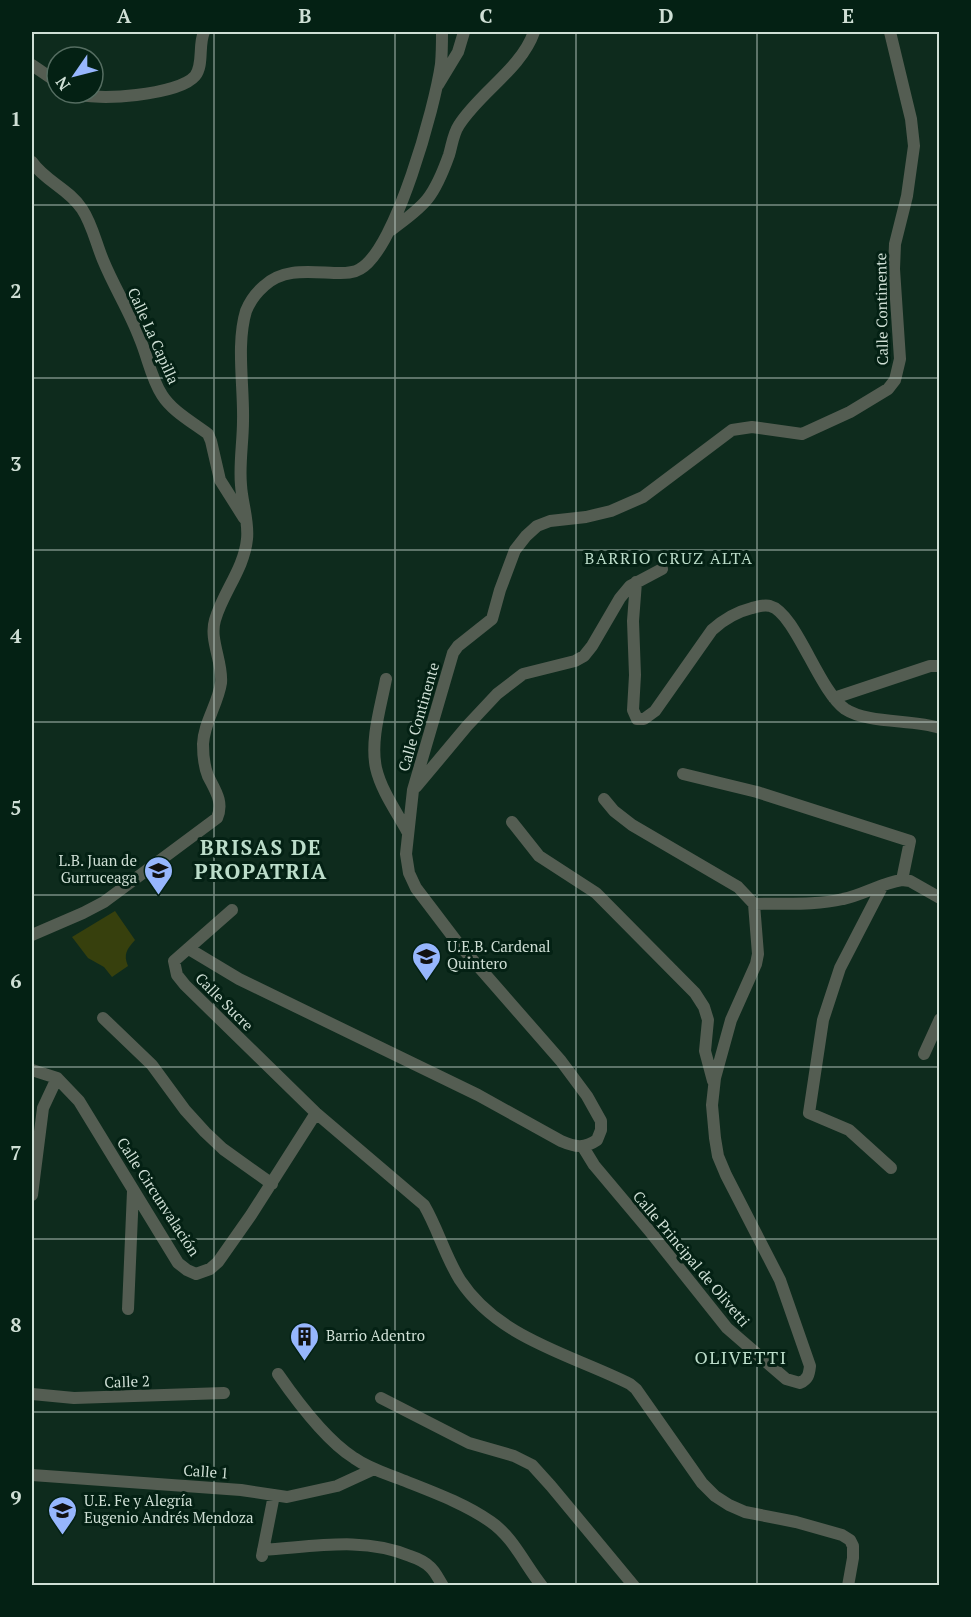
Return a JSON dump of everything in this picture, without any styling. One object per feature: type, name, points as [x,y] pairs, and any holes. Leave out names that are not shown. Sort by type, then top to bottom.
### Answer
[{"type":"street","points":[[105,98],[154,92],[179,86],[195,76],[199,67],[201,38],[204,32]]},
{"type":"street","points":[[32,935],[104,902],[217,818],[220,811],[219,802],[215,788],[207,774],[203,759],[203,744],[205,729],[216,702],[221,681],[214,623],[245,554],[247,536],[241,484],[242,332],[249,303],[258,291],[279,275],[303,272],[348,273],[359,270],[371,262],[390,231],[417,160],[441,64],[442,32]]},
{"type":"street","points":[[434,91],[458,52],[464,32]]},
{"type":"street","points":[[390,231],[417,211],[432,196],[459,125],[514,64],[530,42],[534,32]]},
{"type":"street","name":"Calle Continente","points":[[583,1147],[597,1140],[601,1130],[602,1121],[597,1111],[561,1061],[457,942],[416,888],[406,855],[413,790],[453,653],[458,646],[492,619],[515,550],[537,526],[550,521],[586,517],[611,511],[643,497],[732,430],[752,427],[802,434],[850,412],[881,394],[895,380],[900,359],[894,269],[895,244],[907,196],[914,146],[911,119],[890,32]]},
{"type":"street","points":[[32,65],[45,74]]},
{"type":"street","name":"Calle La Capilla","points":[[32,162],[47,179],[75,200],[82,209],[104,262],[141,339],[149,368],[162,394],[170,405],[208,434],[220,480],[246,521]]},
{"type":"street","points":[[413,790],[497,694],[523,674],[584,656],[630,586],[662,569]]},
{"type":"street","points":[[636,582],[633,621],[635,675],[633,710],[637,719],[644,719],[655,711],[712,630],[737,612],[770,606],[779,611],[834,698],[848,711],[861,716],[929,724],[939,728]]},
{"type":"street","points":[[834,698],[930,666],[939,666]]},
{"type":"street","points":[[386,679],[376,744],[376,767],[383,786],[407,831]]},
{"type":"street","points":[[683,774],[758,792],[910,841],[902,880]]},
{"type":"street","points":[[603,799],[614,811],[633,825],[738,887],[754,904],[808,905],[831,902],[902,880],[910,881],[939,898]]},
{"type":"street","points":[[512,822],[539,856],[596,893],[695,993],[704,1007],[708,1020],[705,1051],[715,1085]]},
{"type":"street","points":[[883,885],[840,968],[823,1020],[809,1113],[849,1130],[891,1168]]},
{"type":"street","name":"Calle Principal de Olivetti","points":[[583,1147],[601,1174],[727,1328],[786,1379],[800,1383],[806,1380],[810,1374],[810,1366],[780,1280],[718,1156],[712,1105],[730,1020],[756,964],[758,954],[754,904]]},
{"type":"street","name":"Calle Sucre","points":[[232,910],[174,962],[177,975],[211,1012],[315,1113]]},
{"type":"street","points":[[189,949],[239,979],[478,1095],[561,1141],[575,1147],[583,1147]]},
{"type":"street","points":[[103,1018],[152,1065],[185,1110],[205,1132],[223,1149],[272,1184]]},
{"type":"street","points":[[924,1054],[939,1020]]},
{"type":"street","points":[[32,1071],[57,1078],[43,1108],[32,1195]]},
{"type":"street","name":"Calle Circunvalación","points":[[57,1078],[79,1101],[178,1263],[196,1274],[210,1269],[218,1262],[272,1184],[315,1113]]},
{"type":"street","points":[[315,1113],[424,1205],[460,1281],[484,1308],[511,1330],[530,1341],[630,1384],[636,1389],[702,1483],[715,1496],[745,1512],[796,1522],[842,1535],[850,1540],[854,1558],[848,1586]]},
{"type":"street","points":[[128,1309],[134,1191]]},
{"type":"street","points":[[278,1374],[294,1396],[336,1443],[353,1458],[374,1469],[427,1489],[491,1522],[501,1530],[542,1586]]},
{"type":"street","name":"Calle 2","points":[[32,1394],[74,1398],[224,1393]]},
{"type":"street","points":[[381,1398],[469,1443],[514,1456],[532,1465],[634,1586]]},
{"type":"street","name":"Calle 1","points":[[32,1475],[241,1490],[287,1497],[328,1489],[374,1469]]},
{"type":"street","points":[[274,1495],[263,1554],[348,1544],[371,1544],[398,1551],[430,1567],[443,1586]]},
{"type":"green space","points":[[115,911],[135,940],[127,952],[128,966],[112,977],[104,967],[88,958],[72,937]]},
{"type":"place","name":"L.B. Juan de Gurruceaga","points":[[158,896]]},
{"type":"place","name":"U.E.B. Cardenal Quintero","points":[[426,982]]},
{"type":"place","name":"Barrio Adentro","points":[[305,1362]]},
{"type":"place","name":"U.E. Fe y Alegría Eugenio Andrés Mendoza","points":[[63,1536]]},
{"type":"district","name":"BARRIO CRUZ ALTA","points":[[669,558]]},
{"type":"district","name":"BRISAS DE PROPATRIA","points":[[261,860]]},
{"type":"district","name":"OLIVETTI","points":[[741,1358]]}]
